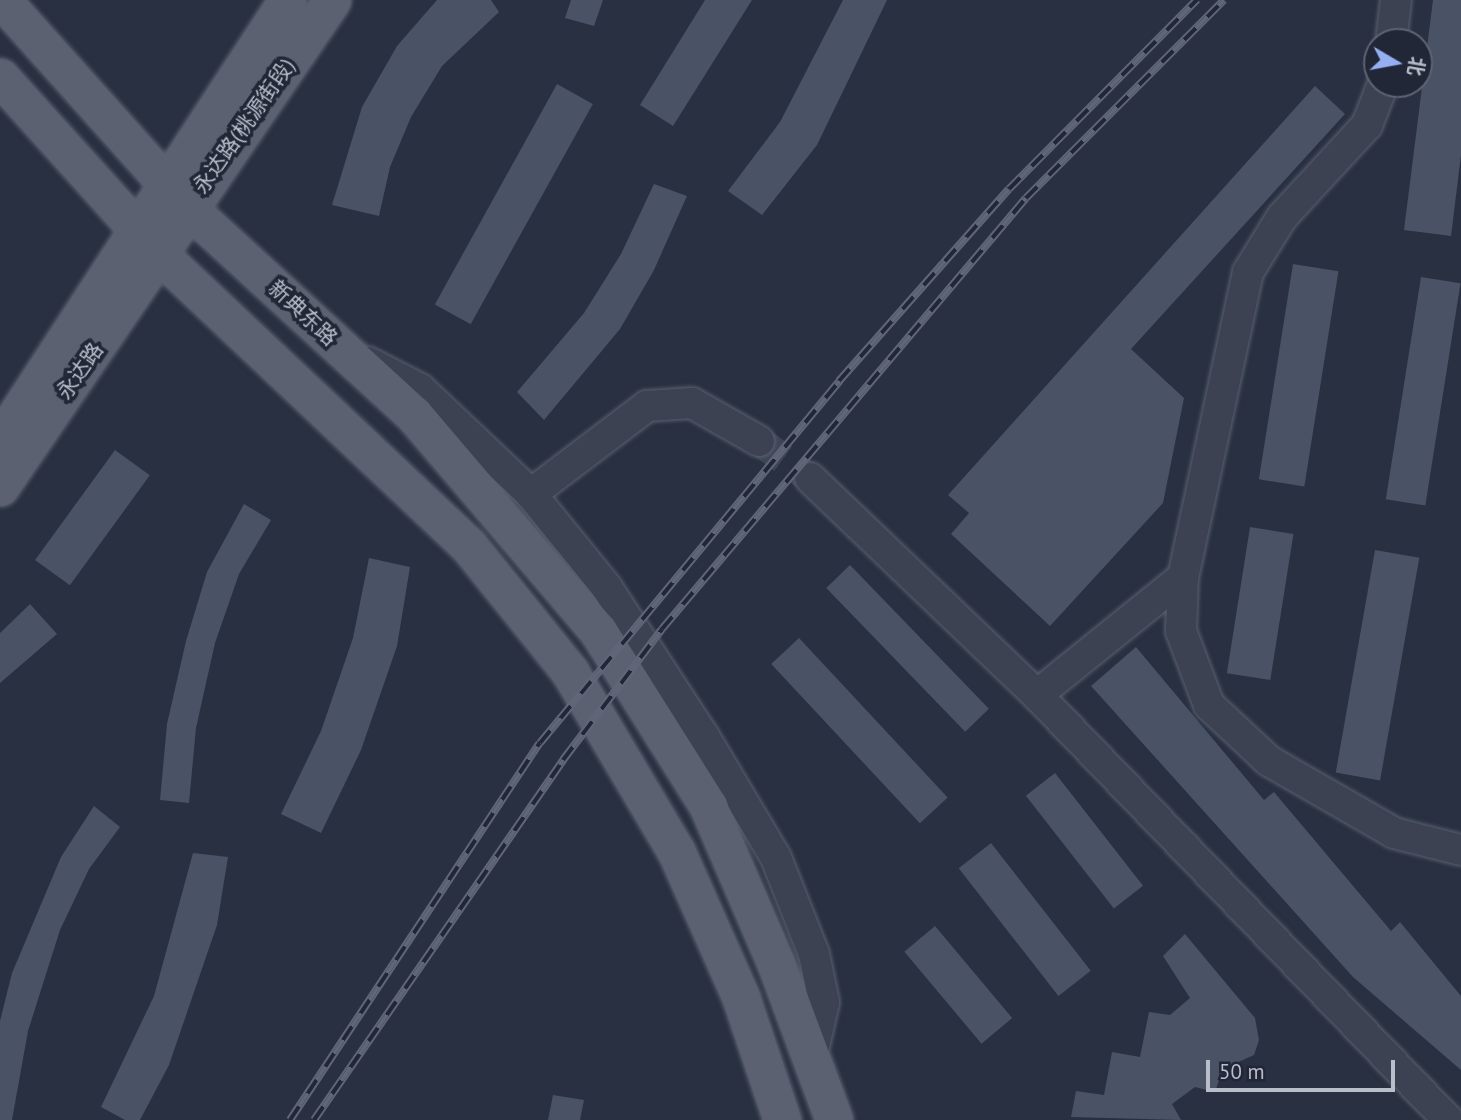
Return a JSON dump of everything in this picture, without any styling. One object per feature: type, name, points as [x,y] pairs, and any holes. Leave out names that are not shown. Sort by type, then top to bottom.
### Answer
[{"type":"main road","name":"新典东路","points":[[2,0],[177,196],[414,415],[598,631],[708,806],[834,1120]]},
{"type":"main road","name":"永达路(桃源街段)","points":[[148,242],[177,196],[287,0]]},
{"type":"main road","name":"永达路(桃源街段)","points":[[177,196],[332,0]]},
{"type":"main road","points":[[0,77],[148,242],[468,545],[570,673],[676,851],[741,998],[782,1120]]},
{"type":"main road","name":"永达路","points":[[0,440],[148,242]]},
{"type":"main road","name":"永达路","points":[[0,487],[148,242]]},
{"type":"street","points":[[1393,28],[1396,0]]},
{"type":"street","points":[[1378,98],[1367,125],[1282,217],[1248,272],[1183,577],[1181,631],[1191,667],[1209,705],[1269,761],[1394,833],[1461,850]]},
{"type":"street","points":[[340,348],[420,389],[531,494],[607,589],[776,858],[814,954],[824,1002],[811,1059]]},
{"type":"street","points":[[531,494],[647,406],[691,403],[759,441]]},
{"type":"street","points":[[810,478],[1037,695],[1448,1120]]},
{"type":"street","points":[[1037,695],[1183,577]]},
{"type":"building","points":[[437,0],[491,0],[499,12],[442,66],[411,117],[390,167],[379,216],[332,205],[362,107],[397,46]]},
{"type":"building","points":[[571,0],[603,0],[594,26],[565,18]]},
{"type":"building","points":[[705,0],[752,0],[673,126],[640,105]]},
{"type":"building","points":[[843,0],[887,0],[817,145],[762,215],[728,191],[780,122]]},
{"type":"building","points":[[1433,0],[1461,0],[1461,155],[1451,236],[1404,230],[1421,98],[1433,98],[1433,28],[1429,28]]},
{"type":"building","points":[[557,84],[593,104],[471,324],[435,304]]},
{"type":"building","points":[[1315,86],[1345,114],[1131,349],[1184,398],[1163,503],[1050,626],[951,534],[969,513],[948,495]]},
{"type":"building","points":[[654,184],[687,196],[654,270],[620,329],[544,420],[517,392],[584,313],[621,254]]},
{"type":"building","points":[[1293,264],[1338,271],[1304,487],[1259,479]]},
{"type":"building","points":[[1421,277],[1461,283],[1425,505],[1386,499]]},
{"type":"building","points":[[115,450],[150,475],[70,585],[35,560]]},
{"type":"building","points":[[244,504],[271,520],[239,574],[215,643],[196,728],[189,803],[160,800],[167,724],[186,641],[207,572]]},
{"type":"building","points":[[1250,527],[1293,534],[1270,680],[1227,673]]},
{"type":"building","points":[[1375,550],[1419,558],[1380,780],[1336,773]]},
{"type":"building","points":[[369,558],[410,567],[397,646],[361,750],[321,833],[281,814],[321,731],[353,638]]},
{"type":"building","points":[[850,565],[989,709],[965,732],[826,588]]},
{"type":"building","points":[[30,604],[57,634],[0,683],[0,633]]},
{"type":"building","points":[[799,638],[948,797],[920,823],[771,664]]},
{"type":"building","points":[[1136,647],[1264,800],[1274,792],[1391,931],[1400,922],[1461,996],[1461,1070],[1353,977],[1091,686]]},
{"type":"building","points":[[1055,773],[1143,886],[1114,908],[1026,796]]},
{"type":"building","points":[[94,806],[120,827],[89,869],[60,930],[28,1031],[12,1120],[0,1120],[0,1021],[12,973],[61,857]]},
{"type":"building","points":[[991,843],[1091,971],[1058,996],[959,868]]},
{"type":"building","points":[[193,853],[228,857],[217,925],[169,1065],[140,1120],[125,1120],[101,1107],[154,996]]},
{"type":"building","points":[[935,926],[1012,1018],[981,1044],[904,952]]},
{"type":"building","points":[[1185,934],[1255,1018],[1259,1040],[1254,1055],[1223,1069],[1215,1092],[1195,1087],[1172,1104],[1181,1120],[1071,1117],[1076,1091],[1104,1095],[1112,1052],[1140,1057],[1149,1012],[1170,1015],[1190,998],[1163,956]]},
{"type":"building","points":[[553,1095],[584,1100],[580,1120],[548,1120]]},
{"type":"tunnel","points":[[759,441],[810,478]]},
{"type":"railway","points":[[290,1120],[540,743],[839,381],[1009,189],[1197,0]]},
{"type":"railway","points":[[314,1120],[563,760],[662,629],[1026,198],[1224,0]]}]
